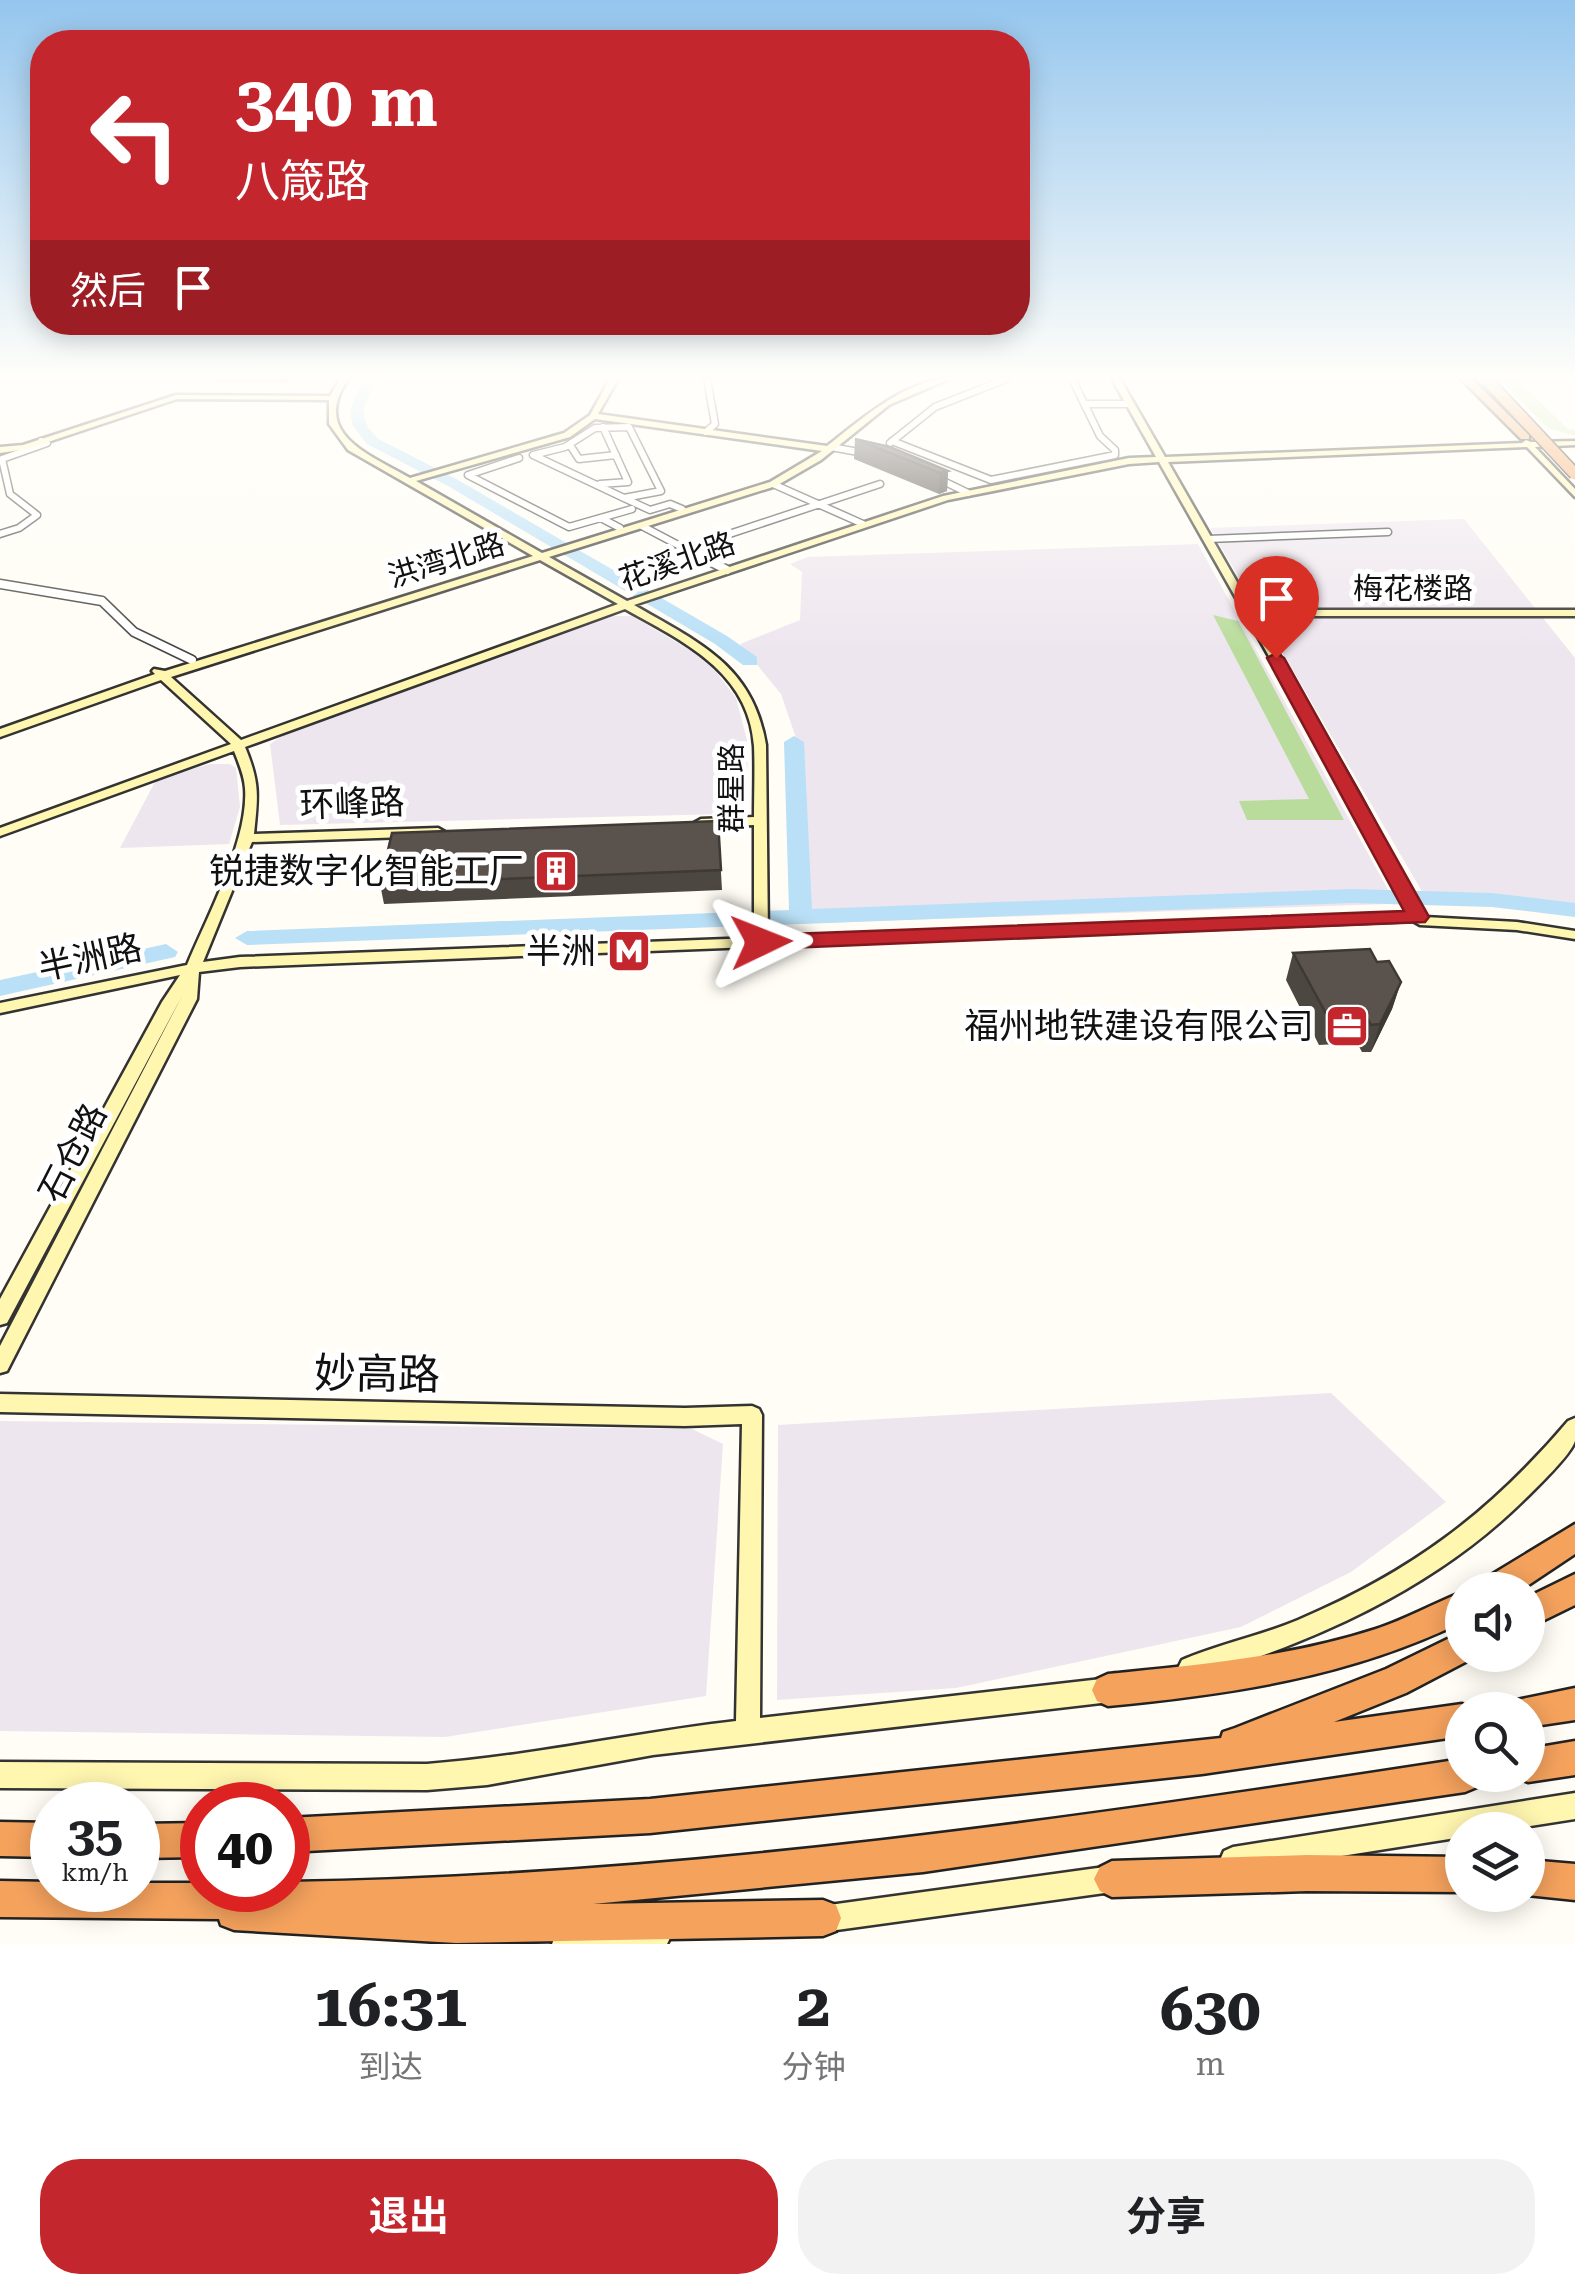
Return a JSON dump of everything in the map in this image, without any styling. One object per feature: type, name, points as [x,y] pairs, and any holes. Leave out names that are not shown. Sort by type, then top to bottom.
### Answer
[{"type":"highway","points":[[1553,470],[1575,492]]},
{"type":"highway","points":[[1522,1572],[1575,1538]]},
{"type":"highway","points":[[1545,1604],[1575,1589]]},
{"type":"highway","points":[[1108,1690],[1298,1668],[1370,1646],[1445,1614]]},
{"type":"highway","points":[[1202,1756],[1395,1682],[1445,1656]]},
{"type":"highway","points":[[1545,1708],[1575,1704]]},
{"type":"highway","points":[[310,1835],[650,1816],[1202,1756],[1445,1722]]},
{"type":"highway","points":[[1545,1763],[1575,1758]]},
{"type":"highway","points":[[160,1900],[346,1899],[680,1880],[1002,1845],[1445,1778]]},
{"type":"highway","points":[[0,1839],[30,1840]]},
{"type":"highway","points":[[1112,1879],[1307,1873],[1445,1875]]},
{"type":"highway","points":[[1545,1879],[1575,1882]]},
{"type":"highway","points":[[0,1900],[30,1900]]},
{"type":"highway","points":[[160,1907],[456,1925],[822,1918]]},
{"type":"street","points":[[0,534],[37,515],[10,494],[4,470]]},
{"type":"street","points":[[380,470],[539,558]]},
{"type":"street","points":[[391,470],[539,558]]},
{"type":"street","points":[[408,480],[448,470]]},
{"type":"street","points":[[475,470],[468,475],[569,526],[632,508]]},
{"type":"street","points":[[564,470],[650,510],[670,504],[682,509]]},
{"type":"street","points":[[596,485],[628,482],[623,470]]},
{"type":"street","points":[[624,498],[661,489],[651,470]]},
{"type":"street","name":"洪湾北路","points":[[160,673],[539,558],[772,479],[788,470]]},
{"type":"street","name":"洪湾北路","points":[[565,547],[773,484],[794,470]]},
{"type":"street","points":[[963,470],[988,480],[1058,470]]},
{"type":"street","name":"花溪北路","points":[[0,832],[645,598],[863,524],[968,493],[1072,470]]},
{"type":"street","points":[[1166,470],[1414,909]]},
{"type":"street","points":[[1553,470],[1575,492]]},
{"type":"street","points":[[926,473],[968,493]]},
{"type":"street","points":[[773,484],[863,524]]},
{"type":"street","points":[[622,569],[880,484]]},
{"type":"street","points":[[600,518],[620,528]]},
{"type":"street","points":[[642,526],[728,570]]},
{"type":"street","points":[[1208,539],[1388,532]]},
{"type":"street","name":"洪湾北路","points":[[0,730],[192,660],[539,558]]},
{"type":"street","name":"群星路","points":[[539,558],[710,654],[746,696],[760,736],[761,942]]},
{"type":"street","points":[[0,584],[102,601],[134,632],[192,660]]},
{"type":"street","name":"梅花楼路","points":[[1250,613],[1575,612]]},
{"type":"street","points":[[160,673],[237,744]]},
{"type":"street","name":"石仓路","points":[[0,1317],[192,968],[247,838],[252,794],[249,772],[237,744]]},
{"type":"street","points":[[693,824],[759,821]]},
{"type":"street","name":"环峰路","points":[[247,838],[456,831]]},
{"type":"street","name":"半洲路","points":[[0,1008],[192,968],[240,962],[761,942],[1414,909],[1575,932]]},
{"type":"street","name":"石仓路","points":[[0,1364],[189,999],[192,968]]},
{"type":"street","name":"妙高路","points":[[0,1403],[684,1418],[752,1415],[748,1733]]},
{"type":"street","points":[[0,1774],[427,1777],[487,1772],[653,1743],[1108,1690],[1290,1637],[1415,1574],[1497,1509],[1575,1427]]},
{"type":"street","points":[[566,1944],[690,1936],[1112,1879],[1575,1806]]},
{"type":"shaded area","points":[[1464,519],[1575,658],[1575,915],[1510,901],[1427,900],[1210,528]]},
{"type":"shaded area","points":[[1198,544],[1392,897],[1388,904],[818,923],[807,915],[797,741],[781,694],[740,644],[800,620],[802,572],[790,564],[808,557]]},
{"type":"shaded area","points":[[610,616],[632,616],[707,660],[736,698],[747,740],[748,793],[724,814],[280,825],[270,744],[293,729]]},
{"type":"shaded area","points":[[210,764],[230,764],[236,768],[240,807],[229,844],[120,848],[157,778]]},
{"type":"shaded area","points":[[1331,1393],[1446,1502],[1351,1572],[1241,1627],[956,1688],[777,1700],[778,1425]]},
{"type":"shaded area","points":[[0,1421],[692,1429],[723,1444],[706,1696],[445,1737],[0,1731]]},
{"type":"green space","points":[[1213,615],[1238,621],[1344,820],[1247,820],[1239,801],[1309,799]]},
{"type":"building","points":[[718,821],[721,870],[380,884],[392,833]]},
{"type":"building","points":[[1370,949],[1377,962],[1389,961],[1401,982],[1380,1024],[1371,1025],[1366,1016],[1328,1017],[1293,953]]},
{"type":"waterway","points":[[427,470],[721,640],[750,661]]},
{"type":"waterway","points":[[794,742],[801,917]]},
{"type":"waterway","points":[[801,917],[1352,896],[1492,900],[1575,910]]},
{"type":"waterway","points":[[247,938],[801,917]]},
{"type":"waterway","points":[[0,988],[166,952]]},
{"type":"place","name":"锐捷数字化智能工厂","points":[[556,871]]},
{"type":"place","name":"半洲","points":[[629,951]]},
{"type":"place","name":"福州地铁建设有限公司","points":[[1347,1026]]},
{"type":"route","points":[[761,942],[1418,917],[1276,658]]}]
